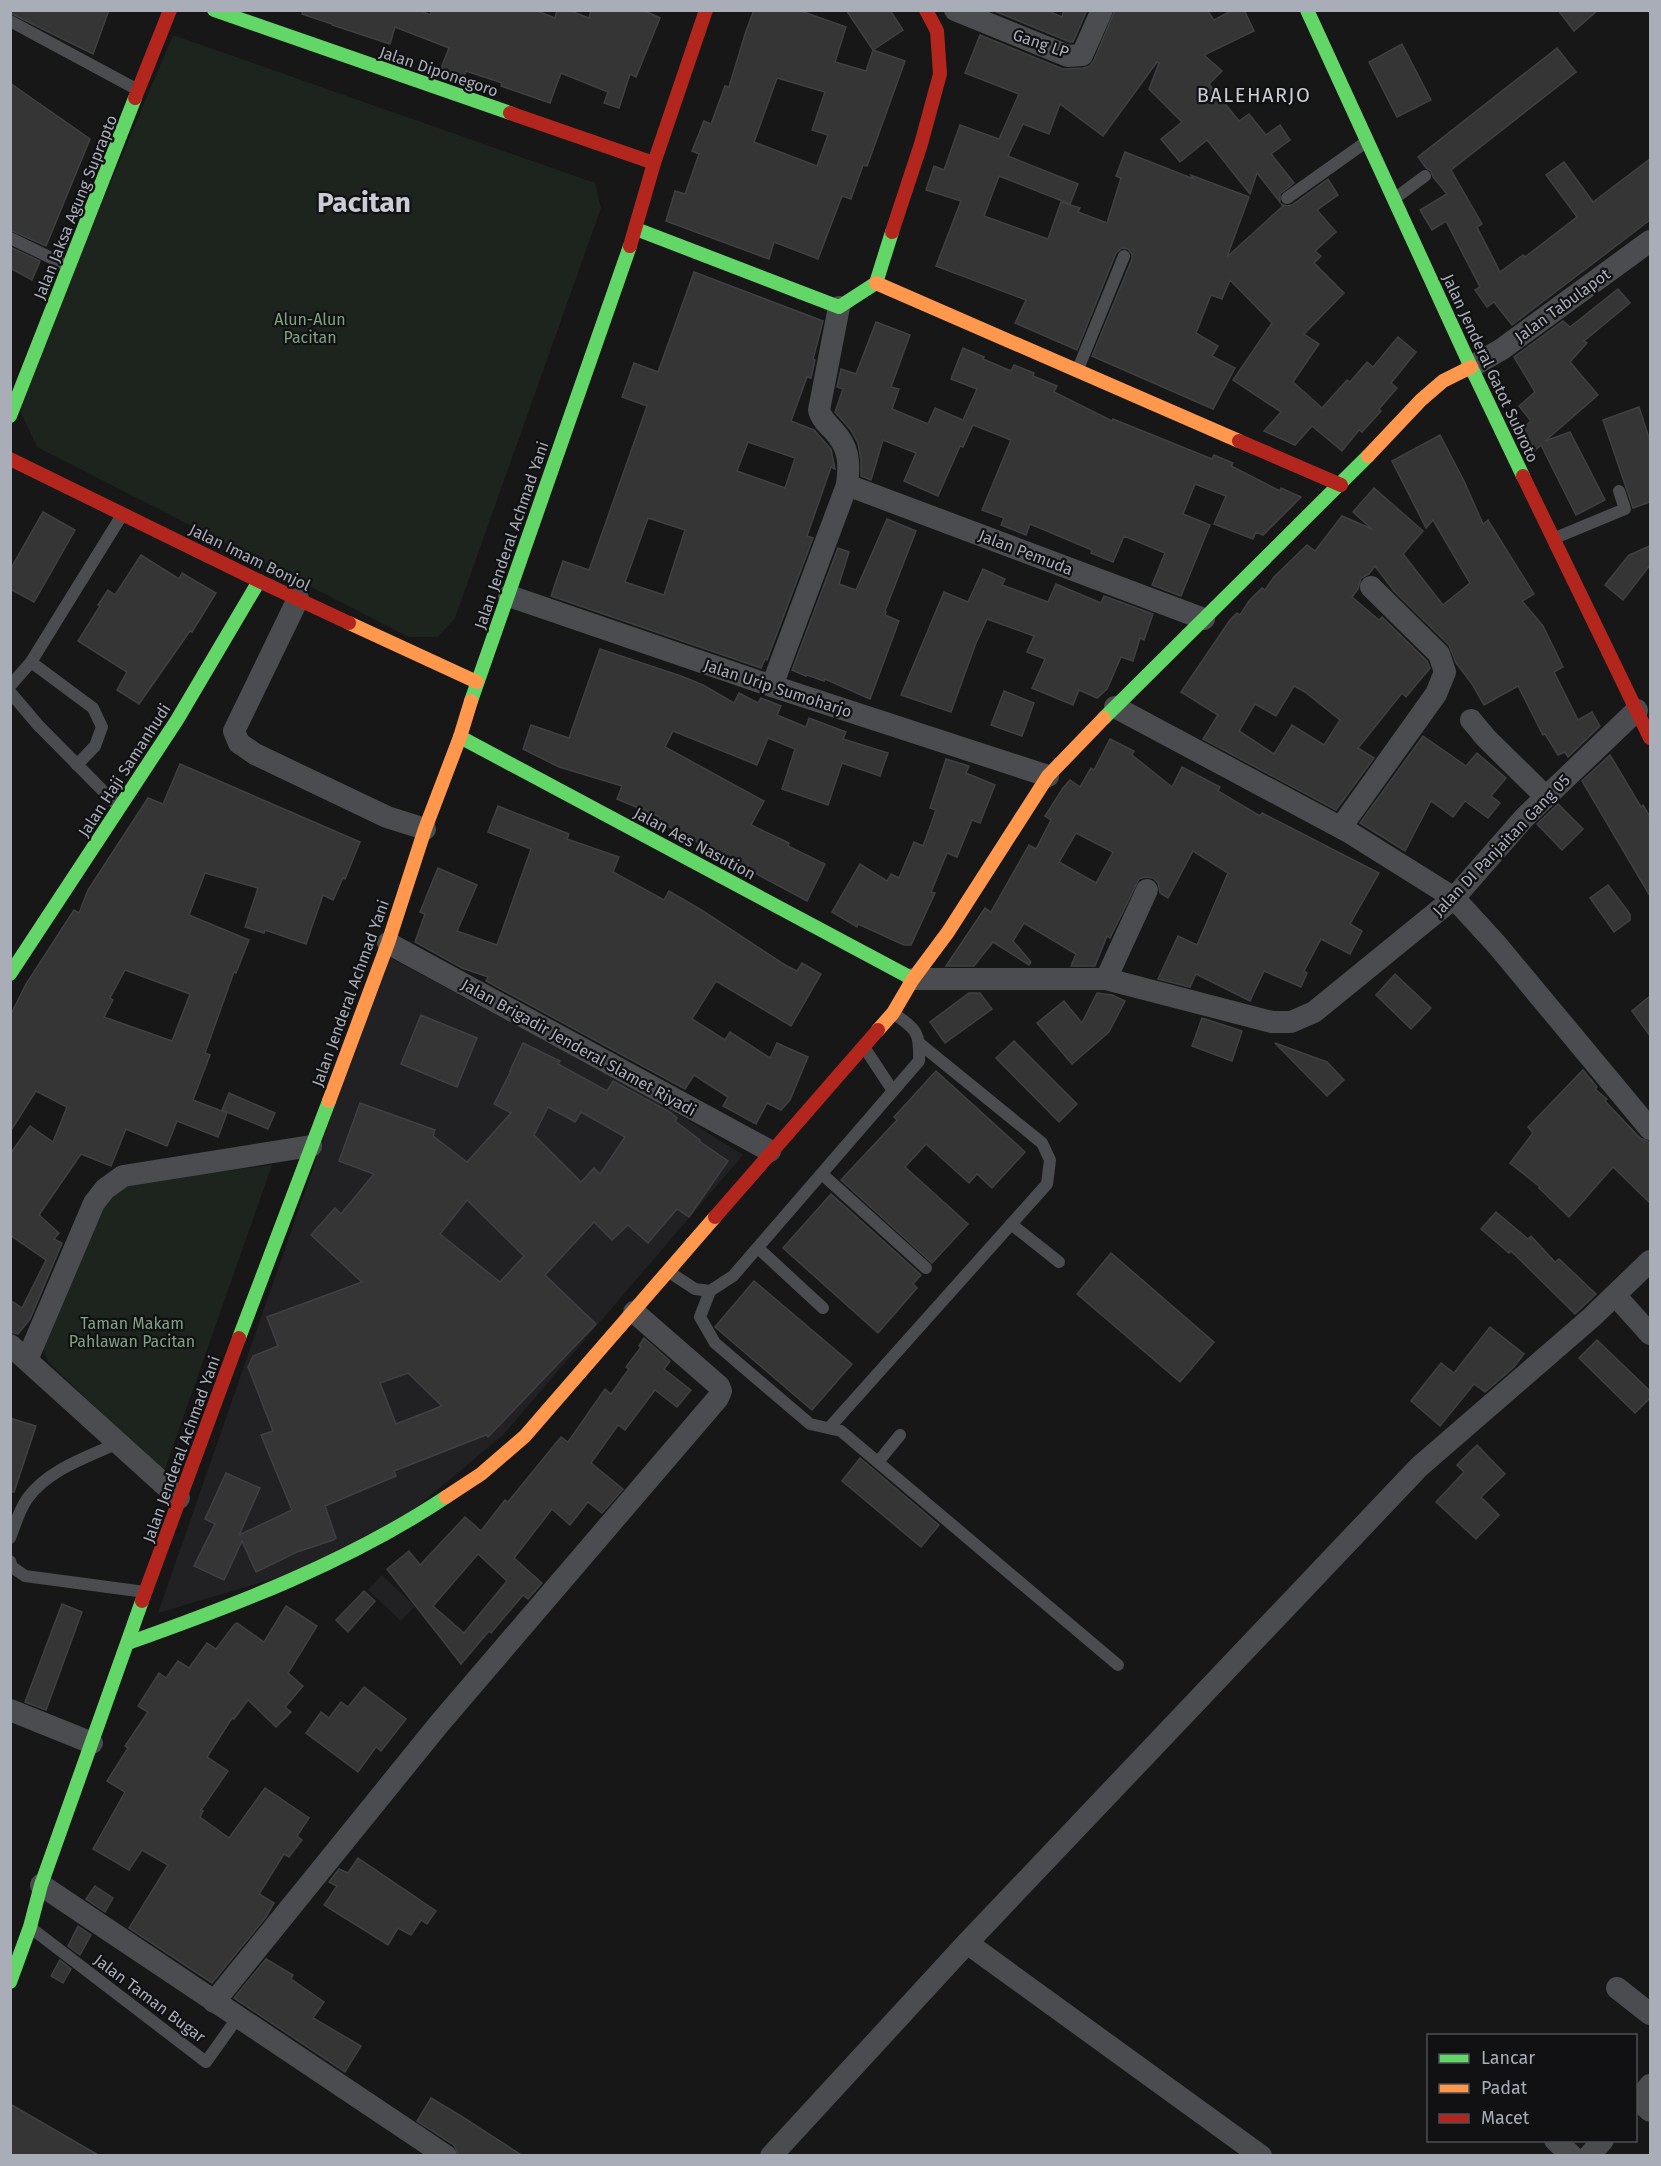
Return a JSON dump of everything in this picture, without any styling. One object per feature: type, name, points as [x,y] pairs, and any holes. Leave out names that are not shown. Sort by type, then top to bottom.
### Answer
[{"type":"main road","name":"Jalan Jaksa Agung Suprapto","points":[[10,416],[170,10]]},
{"type":"main road","name":"Jalan Diponegoro","points":[[214,10],[654,164]]},
{"type":"main road","name":"Jalan Jenderal Achmad Yani","points":[[10,1982],[25,1924],[179,1498],[388,943],[424,829],[460,737],[477,682],[636,229],[654,164],[706,10]]},
{"type":"main road","points":[[636,229],[839,307],[876,283],[921,144],[940,74],[937,31],[926,10]]},
{"type":"main road","name":"Jalan Jenderal Gatot Subroto","points":[[1307,10],[1471,367],[1650,738]]},
{"type":"main road","points":[[876,283],[1341,485]]},
{"type":"main road","points":[[128,1643],[216,1612],[302,1576],[366,1544],[433,1506],[481,1474],[525,1436],[634,1312],[770,1150],[892,1013],[913,979],[948,932],[1048,776],[1341,485],[1421,400],[1443,381],[1471,367]]},
{"type":"main road","name":"Jalan Imam Bonjol","points":[[10,459],[298,599],[477,682]]},
{"type":"main road","name":"Jalan Haji Samanhudi","points":[[10,974],[177,720],[259,580]]},
{"type":"main road","name":"Jalan Aes Nasution","points":[[460,737],[913,979]]},
{"type":"street","name":"Gang LP","points":[[955,10],[1068,56],[1082,55],[1102,10]]},
{"type":"street","name":"Jalan Tabulapot","points":[[1471,367],[1502,349],[1650,241]]},
{"type":"street","points":[[772,686],[847,484],[850,462],[848,453],[839,436],[820,416],[819,410],[839,307]]},
{"type":"street","name":"Jalan Pemuda","points":[[847,484],[1204,619]]},
{"type":"street","points":[[1341,827],[1436,694],[1445,672],[1439,654],[1371,586]]},
{"type":"street","name":"Jalan Urip Sumoharjo","points":[[509,596],[772,686],[1048,776]]},
{"type":"street","points":[[298,599],[234,731],[239,743],[255,754],[387,817],[424,829]]},
{"type":"street","points":[[1115,707],[1341,827],[1454,898],[1497,945],[1650,1129]]},
{"type":"street","name":"Jalan DI Panjaitan Gang 05","points":[[913,979],[1106,979],[1272,1022],[1291,1022],[1314,1012],[1454,898],[1525,816],[1637,710]]},
{"type":"street","points":[[1471,720],[1486,738],[1546,797]]},
{"type":"street","points":[[1106,979],[1147,890]]},
{"type":"street","name":"Jalan Brigadir Jenderal Slamet Riyadi","points":[[388,943],[770,1150]]},
{"type":"street","points":[[179,1498],[19,1352],[94,1203],[105,1189],[123,1176],[311,1146]]},
{"type":"street","points":[[771,2156],[967,1943],[1419,1467],[1615,1295],[1650,1261]]},
{"type":"street","points":[[1615,1295],[1650,1334]]},
{"type":"street","points":[[214,2002],[440,1724],[718,1398],[721,1391],[719,1386],[634,1312]]},
{"type":"street","points":[[10,1710],[92,1743]]},
{"type":"street","points":[[41,1885],[446,2156]]},
{"type":"street","points":[[967,1943],[1261,2156]]},
{"type":"street","points":[[1617,1988],[1650,2014]]},
{"type":"street","points":[[1557,2142],[1572,2156]]},
{"type":"street","points":[[1589,2156],[1600,2142]]},
{"type":"lane","points":[[10,21],[139,90]]},
{"type":"lane","points":[[1287,198],[1366,142]]},
{"type":"lane","points":[[1394,200],[1425,176]]},
{"type":"lane","points":[[10,238],[70,266]]},
{"type":"lane","points":[[1077,370],[1124,256]]},
{"type":"lane","points":[[1554,538],[1625,509],[1619,491]]},
{"type":"lane","points":[[10,686],[31,662],[123,514]]},
{"type":"lane","points":[[31,662],[93,708],[98,717],[102,727],[95,746],[77,765]]},
{"type":"lane","points":[[10,692],[38,725],[120,807]]},
{"type":"lane","points":[[892,1013],[914,1028],[920,1043],[919,1061],[733,1276],[710,1291],[700,1317],[715,1343],[810,1424],[841,1431],[1118,1665]]},
{"type":"lane","points":[[829,1428],[1047,1184],[1050,1160],[1042,1143],[920,1043]]},
{"type":"lane","points":[[863,1046],[893,1091]]},
{"type":"lane","points":[[822,1174],[926,1268]]},
{"type":"lane","points":[[1011,1224],[1059,1262]]},
{"type":"lane","points":[[758,1248],[823,1308]]},
{"type":"lane","points":[[669,1271],[695,1289],[710,1291]]},
{"type":"lane","points":[[878,1462],[900,1435]]},
{"type":"lane","points":[[10,1538],[26,1500],[38,1487],[68,1465],[118,1443]]},
{"type":"lane","points":[[10,1561],[12,1567],[25,1576],[146,1592]]},
{"type":"lane","name":"Jalan Taman Bugar","points":[[25,1924],[206,2062],[237,2017]]},
{"type":"shaded area","points":[[387,956],[659,1102],[743,1155],[503,1435],[411,1512],[300,1571],[158,1613]]},
{"type":"shaded area","points":[[382,1575],[415,1606],[401,1621],[368,1590]]},
{"type":"green space","name":"Alun-Alun Pacitan","points":[[173,35],[595,183],[601,208],[455,618],[438,637],[409,637],[37,447],[17,404]]},
{"type":"green space","name":"Taman Makam Pahlawan Pacitan","points":[[272,1165],[164,1472],[48,1362],[42,1346],[108,1198],[128,1184]]},
{"type":"building","points":[[10,10],[109,10],[93,54],[10,13]]},
{"type":"building","points":[[303,10],[419,10],[430,15],[432,10],[535,10],[555,18],[557,10],[568,10],[589,18],[591,10],[643,10],[660,18],[636,77],[630,74],[619,108],[604,103],[608,92],[561,73],[550,103],[466,71],[464,77],[441,68],[449,48],[395,27],[390,44],[302,14]]},
{"type":"building","points":[[754,10],[798,10],[846,27],[835,62],[866,71],[873,50],[905,61],[867,166],[863,165],[851,199],[842,196],[818,259],[774,242],[769,259],[666,221],[675,191],[685,194],[699,154],[692,151],[704,121],[711,124],[725,86],[729,87]],"holes":[[[777,78],[825,92],[812,130],[828,135],[817,166],[754,142]]]},
{"type":"building","points":[[846,10],[890,10],[903,30],[873,50]]},
{"type":"building","points":[[992,10],[1046,10],[1062,17],[1064,10],[1087,10],[1073,42],[1070,42]]},
{"type":"building","points":[[1115,10],[1207,10],[1214,20],[1233,10],[1244,10],[1254,31],[1204,55],[1222,71],[1209,84],[1239,121],[1249,114],[1266,135],[1280,125],[1290,140],[1271,154],[1294,183],[1280,194],[1280,202],[1257,173],[1250,194],[1207,140],[1180,162],[1161,139],[1182,122],[1149,89],[1159,63],[1157,62],[1103,136],[1060,104],[1049,134],[1023,124],[1008,156],[1078,184],[1070,204],[999,176],[984,216],[1048,239],[1061,202],[1080,208],[1078,212],[1107,223],[1121,178],[1116,176],[1125,152],[1194,179],[1191,175],[1249,197],[1227,257],[1283,206],[1281,204],[1292,205],[1328,179],[1338,195],[1317,210],[1336,232],[1315,251],[1321,256],[1314,263],[1344,293],[1304,334],[1319,344],[1293,382],[1322,408],[1347,380],[1350,382],[1367,362],[1373,367],[1398,337],[1416,352],[1391,383],[1397,388],[1379,409],[1381,411],[1362,432],[1359,430],[1342,451],[1312,426],[1295,445],[1264,431],[1281,412],[1233,380],[1272,323],[1230,280],[1222,299],[1211,295],[1196,333],[1218,346],[1212,356],[1235,368],[1213,409],[1092,356],[1132,259],[1132,254],[1128,249],[1122,248],[1116,253],[1077,350],[1015,323],[1026,300],[936,266],[961,201],[926,190],[934,166],[944,170],[960,125],[999,139],[1019,94],[965,73],[980,35],[1063,69],[1083,68],[1090,66],[1094,60]]},
{"type":"building","points":[[1558,10],[1598,10],[1574,31]]},
{"type":"building","points":[[1402,44],[1431,100],[1397,117],[1369,62]]},
{"type":"building","points":[[1557,48],[1576,72],[1451,170],[1482,224],[1477,227],[1500,272],[1523,255],[1525,257],[1577,217],[1546,175],[1564,162],[1593,202],[1650,159],[1650,220],[1512,325],[1494,302],[1487,307],[1475,290],[1480,287],[1446,221],[1432,230],[1420,210],[1447,194],[1418,157]]},
{"type":"building","points":[[10,83],[90,139],[46,246],[10,230]]},
{"type":"building","points":[[10,247],[40,261],[32,280],[10,268]]},
{"type":"building","points":[[694,272],[823,321],[813,359],[815,360],[811,378],[807,377],[791,421],[814,430],[831,449],[835,469],[831,467],[807,536],[813,538],[767,660],[765,659],[761,668],[551,596],[563,561],[589,570],[647,406],[622,397],[634,363],[658,372]],"holes":[[[748,442],[795,458],[785,488],[737,471]],[[648,518],[685,530],[664,595],[625,582]]]},
{"type":"building","points":[[1618,289],[1630,303],[1584,341],[1587,343],[1570,362],[1598,395],[1545,441],[1570,432],[1605,500],[1576,515],[1541,445],[1533,452],[1522,429],[1531,421],[1519,406],[1535,392],[1514,357],[1563,321],[1570,327]]},
{"type":"building","points":[[876,322],[910,335],[891,387],[899,389],[892,409],[928,424],[935,408],[963,420],[977,389],[951,379],[963,348],[1011,371],[1014,365],[1034,373],[1033,376],[1057,386],[1054,392],[1112,421],[1113,419],[1212,459],[1214,455],[1233,463],[1231,466],[1280,491],[1281,488],[1301,497],[1263,535],[1256,532],[1253,539],[1214,524],[1226,496],[1195,484],[1183,514],[1210,525],[1181,596],[1152,585],[1165,553],[1124,536],[1113,562],[1091,553],[1092,550],[1030,524],[1026,535],[1001,525],[1004,518],[982,510],[1011,440],[973,425],[963,447],[960,446],[938,496],[904,481],[916,453],[883,440],[871,480],[861,476],[858,443],[850,429],[835,412],[843,389],[837,387],[841,369],[856,374]]},
{"type":"building","points":[[1639,407],[1650,441],[1650,502],[1633,508],[1603,420]]},
{"type":"building","points":[[1440,435],[1483,524],[1488,520],[1534,594],[1522,601],[1543,626],[1563,667],[1554,672],[1578,720],[1592,712],[1600,726],[1568,757],[1565,752],[1558,755],[1545,734],[1543,735],[1518,686],[1484,705],[1456,663],[1449,645],[1394,591],[1375,566],[1369,574],[1361,578],[1358,589],[1352,597],[1379,620],[1382,617],[1427,661],[1430,668],[1406,697],[1402,693],[1358,748],[1374,758],[1336,810],[1203,739],[1218,715],[1181,692],[1230,620],[1237,613],[1240,615],[1249,601],[1262,588],[1265,590],[1274,577],[1307,545],[1315,551],[1342,516],[1372,529],[1353,512],[1374,488],[1423,531],[1403,554],[1443,605],[1470,583],[1433,520],[1426,528],[1392,461]],"holes":[[[1294,686],[1340,720],[1324,745],[1292,725],[1274,754],[1239,731],[1255,704],[1276,716]]]},
{"type":"building","points":[[43,512],[75,530],[34,602],[10,589],[10,570]]},
{"type":"building","points":[[887,519],[916,531],[885,611],[885,615],[899,621],[870,699],[825,679],[824,681],[792,670],[838,548],[849,552],[839,584],[856,590]]},
{"type":"building","points":[[1650,546],[1650,565],[1623,600],[1605,585],[1629,555]]},
{"type":"building","points":[[141,555],[179,579],[182,573],[216,593],[192,632],[190,631],[139,704],[117,690],[127,672],[78,641],[108,590],[115,595]]},
{"type":"building","points":[[983,569],[1005,579],[1002,585],[1048,602],[1056,584],[1101,603],[1104,596],[1153,614],[1144,640],[1140,638],[1133,661],[1121,657],[1107,689],[1097,698],[1079,690],[1073,705],[1032,688],[1045,659],[1027,652],[1034,636],[987,619],[951,712],[901,695],[944,592],[968,602]]},
{"type":"building","points":[[600,649],[681,676],[703,685],[734,703],[739,693],[758,703],[761,698],[781,706],[777,715],[806,727],[809,718],[846,732],[843,739],[888,753],[880,776],[842,763],[828,805],[782,789],[795,749],[768,738],[757,765],[673,731],[665,747],[764,801],[751,825],[825,864],[807,901],[658,821],[660,817],[617,799],[622,786],[559,767],[523,749],[531,725],[569,738]]},
{"type":"building","points":[[1004,691],[1034,703],[1022,736],[991,725]]},
{"type":"building","points":[[1423,736],[1466,766],[1477,753],[1506,778],[1491,796],[1500,803],[1488,818],[1465,801],[1453,817],[1431,801],[1405,851],[1360,823]]},
{"type":"building","points":[[1110,739],[1134,751],[1132,755],[1172,787],[1182,767],[1220,787],[1218,791],[1260,816],[1262,813],[1379,873],[1350,924],[1362,931],[1350,954],[1321,939],[1304,971],[1307,973],[1301,987],[1264,971],[1250,1001],[1196,974],[1190,987],[1158,979],[1178,936],[1197,945],[1228,873],[1193,851],[1168,898],[1160,893],[1158,883],[1153,878],[1139,879],[1110,938],[1107,936],[1095,966],[1071,966],[1076,954],[1024,923],[1013,941],[1031,962],[1029,965],[993,942],[974,966],[946,966],[985,908],[991,912],[1029,845],[1036,849],[1051,820],[1045,816],[1063,788],[1070,780],[1080,787],[1091,768],[1094,770]],"holes":[[[1076,833],[1113,852],[1096,883],[1059,862]]]},
{"type":"building","points":[[1610,755],[1641,807],[1643,805],[1650,817],[1650,896],[1582,781]]},
{"type":"building","points":[[946,759],[969,766],[966,773],[995,785],[980,823],[972,820],[957,857],[947,853],[931,892],[935,893],[911,945],[904,945],[858,924],[857,927],[832,912],[860,864],[887,881],[891,874],[899,878],[914,842],[923,846],[936,810],[930,808]]},
{"type":"building","points":[[180,764],[360,842],[345,879],[343,878],[333,900],[323,895],[306,944],[265,930],[264,933],[245,927],[258,888],[205,873],[189,915],[249,940],[236,973],[234,972],[205,1053],[210,1055],[193,1100],[227,1113],[218,1137],[177,1121],[167,1146],[126,1129],[111,1166],[81,1154],[39,1215],[59,1233],[54,1239],[62,1243],[30,1319],[18,1334],[10,1332],[10,1300],[22,1308],[46,1260],[10,1235],[10,1154],[30,1126],[53,1142],[67,1107],[36,1091],[10,1132],[10,1016],[26,984],[74,910],[79,913],[88,890],[148,798],[163,804]],"holes":[[[125,970],[190,994],[172,1041],[104,1017],[113,1000],[110,998]]]},
{"type":"building","points":[[1558,804],[1583,829],[1562,850],[1537,824]]},
{"type":"building","points":[[498,806],[569,834],[567,839],[619,857],[613,872],[664,900],[669,891],[797,971],[802,963],[821,974],[791,1026],[716,981],[692,1019],[725,1040],[730,1032],[770,1058],[777,1043],[808,1057],[790,1100],[781,1110],[767,1103],[756,1124],[723,1106],[728,1097],[694,1075],[685,1089],[486,981],[488,977],[462,968],[415,942],[425,914],[420,912],[438,868],[477,885],[457,931],[497,945],[531,849],[488,832]]},
{"type":"building","points":[[1608,885],[1630,914],[1630,920],[1614,932],[1590,898]]},
{"type":"building","points":[[1395,974],[1431,1008],[1411,1029],[1376,995]]},
{"type":"building","points":[[969,993],[980,993],[992,1009],[945,1043],[930,1022]]},
{"type":"building","points":[[1097,993],[1112,995],[1125,1001],[1109,1032],[1072,1064],[1037,1023],[1064,1001],[1082,1023]]},
{"type":"building","points":[[1650,996],[1650,1036],[1632,1011]]},
{"type":"building","points":[[421,1015],[477,1038],[457,1087],[401,1064]]},
{"type":"building","points":[[1202,1018],[1242,1031],[1232,1061],[1192,1046]]},
{"type":"building","points":[[1014,1041],[1077,1104],[1059,1122],[996,1058]]},
{"type":"building","points":[[523,1043],[560,1061],[558,1064],[607,1091],[613,1081],[670,1112],[677,1118],[675,1121],[728,1161],[689,1217],[677,1209],[648,1243],[628,1225],[612,1240],[594,1222],[545,1275],[596,1324],[488,1437],[486,1435],[394,1471],[396,1476],[325,1506],[336,1538],[333,1540],[297,1552],[256,1572],[242,1541],[224,1580],[194,1566],[215,1524],[205,1519],[226,1473],[260,1488],[239,1535],[292,1510],[261,1435],[273,1431],[248,1367],[253,1356],[278,1346],[267,1317],[362,1282],[311,1235],[335,1208],[341,1214],[374,1174],[339,1161],[360,1103],[435,1130],[433,1136],[467,1162],[511,1113],[494,1104]],"holes":[[[548,1107],[575,1122],[581,1112],[625,1137],[600,1174],[594,1168],[581,1182],[534,1135]],[[467,1200],[524,1256],[500,1282],[440,1234]],[[408,1373],[442,1406],[396,1424],[380,1383]]]},
{"type":"building","points":[[1275,1043],[1327,1062],[1344,1080],[1327,1096]]},
{"type":"building","points":[[1583,1070],[1597,1087],[1595,1089],[1607,1099],[1605,1101],[1640,1138],[1650,1142],[1650,1203],[1613,1167],[1569,1217],[1540,1187],[1510,1163],[1533,1133],[1528,1127]]},
{"type":"building","points":[[936,1071],[1025,1152],[992,1188],[977,1174],[969,1183],[926,1144],[905,1167],[968,1224],[932,1263],[841,1180],[897,1120],[894,1117]]},
{"type":"building","points":[[229,1093],[275,1113],[268,1129],[222,1110]]},
{"type":"building","points":[[831,1194],[921,1275],[913,1284],[917,1288],[878,1333],[783,1248]]},
{"type":"building","points":[[1496,1212],[1528,1239],[1531,1236],[1555,1262],[1559,1259],[1596,1294],[1575,1314],[1511,1251],[1509,1253],[1481,1229]]},
{"type":"building","points":[[1111,1253],[1214,1342],[1180,1382],[1077,1294]]},
{"type":"building","points":[[754,1281],[852,1364],[812,1410],[715,1327]]},
{"type":"building","points":[[1490,1327],[1524,1354],[1514,1367],[1485,1392],[1474,1384],[1440,1426],[1411,1401],[1441,1363],[1454,1373]]},
{"type":"building","points":[[644,1338],[670,1361],[664,1369],[691,1390],[677,1407],[655,1390],[625,1430],[618,1425],[591,1463],[623,1489],[602,1513],[588,1502],[570,1525],[552,1509],[514,1558],[542,1583],[528,1599],[523,1595],[461,1664],[387,1569],[409,1551],[420,1565],[465,1517],[481,1531],[505,1500],[508,1502],[561,1437],[568,1442],[605,1389],[611,1394],[629,1369],[626,1367],[641,1347],[639,1346]],"holes":[[[478,1554],[507,1581],[464,1633],[433,1606]]]},
{"type":"building","points":[[1597,1340],[1650,1391],[1650,1398],[1635,1413],[1579,1358]]},
{"type":"building","points":[[10,1418],[36,1426],[14,1492],[10,1492]]},
{"type":"building","points":[[1477,1445],[1505,1474],[1481,1497],[1499,1515],[1476,1539],[1436,1502],[1464,1472],[1457,1465]]},
{"type":"building","points":[[860,1458],[939,1525],[921,1547],[842,1481]]},
{"type":"building","points":[[364,1591],[375,1601],[348,1632],[336,1620]]},
{"type":"building","points":[[62,1604],[82,1612],[46,1710],[25,1702]]},
{"type":"building","points":[[286,1606],[317,1626],[288,1673],[303,1686],[285,1707],[291,1712],[276,1727],[248,1700],[234,1719],[232,1718],[207,1757],[228,1771],[201,1810],[203,1811],[200,1817],[229,1838],[265,1788],[309,1818],[297,1836],[302,1840],[289,1857],[284,1854],[259,1894],[274,1903],[266,1917],[212,1983],[129,1928],[168,1865],[142,1850],[129,1870],[93,1849],[125,1792],[107,1781],[128,1748],[125,1746],[148,1712],[138,1706],[159,1673],[166,1678],[178,1661],[189,1668],[207,1643],[216,1649],[237,1623],[264,1642]]},
{"type":"building","points":[[364,1687],[406,1719],[381,1751],[376,1747],[358,1772],[306,1733],[321,1712],[329,1718],[341,1702],[348,1707]]},
{"type":"building","points":[[358,1858],[436,1911],[427,1924],[421,1920],[411,1935],[398,1928],[388,1945],[324,1905],[337,1886],[329,1882],[339,1869],[348,1873]]},
{"type":"building","points":[[95,1886],[113,1898],[105,1912],[86,1899]]},
{"type":"building","points":[[78,1926],[91,1935],[80,1955],[68,1946]]},
{"type":"building","points":[[266,1959],[293,1975],[291,1979],[324,2002],[313,2018],[361,2046],[345,2072],[234,1998]]},
{"type":"building","points":[[60,1960],[71,1969],[63,1983],[51,1976]]},
{"type":"building","points":[[431,2098],[523,2156],[459,2156],[454,2145],[417,2121]]},
{"type":"building","points":[[10,2104],[100,2156],[10,2156]]},
{"type":"traffic: fast","points":[[214,10],[510,113]]},
{"type":"traffic: fast","points":[[1307,10],[1523,476]]},
{"type":"traffic: fast","points":[[10,416],[135,98]]},
{"type":"traffic: fast","points":[[636,229],[839,307],[876,283],[892,232]]},
{"type":"traffic: fast","points":[[471,701],[630,246]]},
{"type":"traffic: fast","points":[[1104,718],[1368,456]]},
{"type":"traffic: fast","points":[[10,974],[177,720],[259,581]]},
{"type":"traffic: fast","points":[[460,737],[913,979]]},
{"type":"traffic: fast","points":[[239,1338],[329,1101]]},
{"type":"traffic: fast","points":[[128,1643],[292,1580],[370,1542],[446,1497]]},
{"type":"traffic: fast","points":[[10,1982],[30,1927],[41,1885],[142,1601]]},
{"type":"traffic: slow","points":[[876,283],[1239,441]]},
{"type":"traffic: slow","points":[[1368,456],[1421,400],[1443,381],[1471,367]]},
{"type":"traffic: slow","points":[[349,623],[477,682]]},
{"type":"traffic: slow","points":[[329,1101],[388,943],[425,829],[460,737],[471,701]]},
{"type":"traffic: slow","points":[[878,1030],[893,1013],[913,979],[948,932],[1048,776],[1104,718]]},
{"type":"traffic: slow","points":[[446,1497],[481,1474],[525,1436],[715,1217]]},
{"type":"traffic: jam","points":[[135,98],[170,10]]},
{"type":"traffic: jam","points":[[630,246],[654,163],[706,10]]},
{"type":"traffic: jam","points":[[892,232],[921,144],[940,74],[937,31],[926,10]]},
{"type":"traffic: jam","points":[[510,113],[654,163]]},
{"type":"traffic: jam","points":[[1239,441],[1341,485]]},
{"type":"traffic: jam","points":[[10,459],[349,623]]},
{"type":"traffic: jam","points":[[1523,476],[1650,738]]},
{"type":"traffic: jam","points":[[715,1217],[878,1030]]},
{"type":"traffic: jam","points":[[142,1601],[239,1338]]},
{"type":"district","name":"BALEHARJO","points":[[1254,95]]},
{"type":"district","name":"Pacitan","points":[[364,202]]}]
